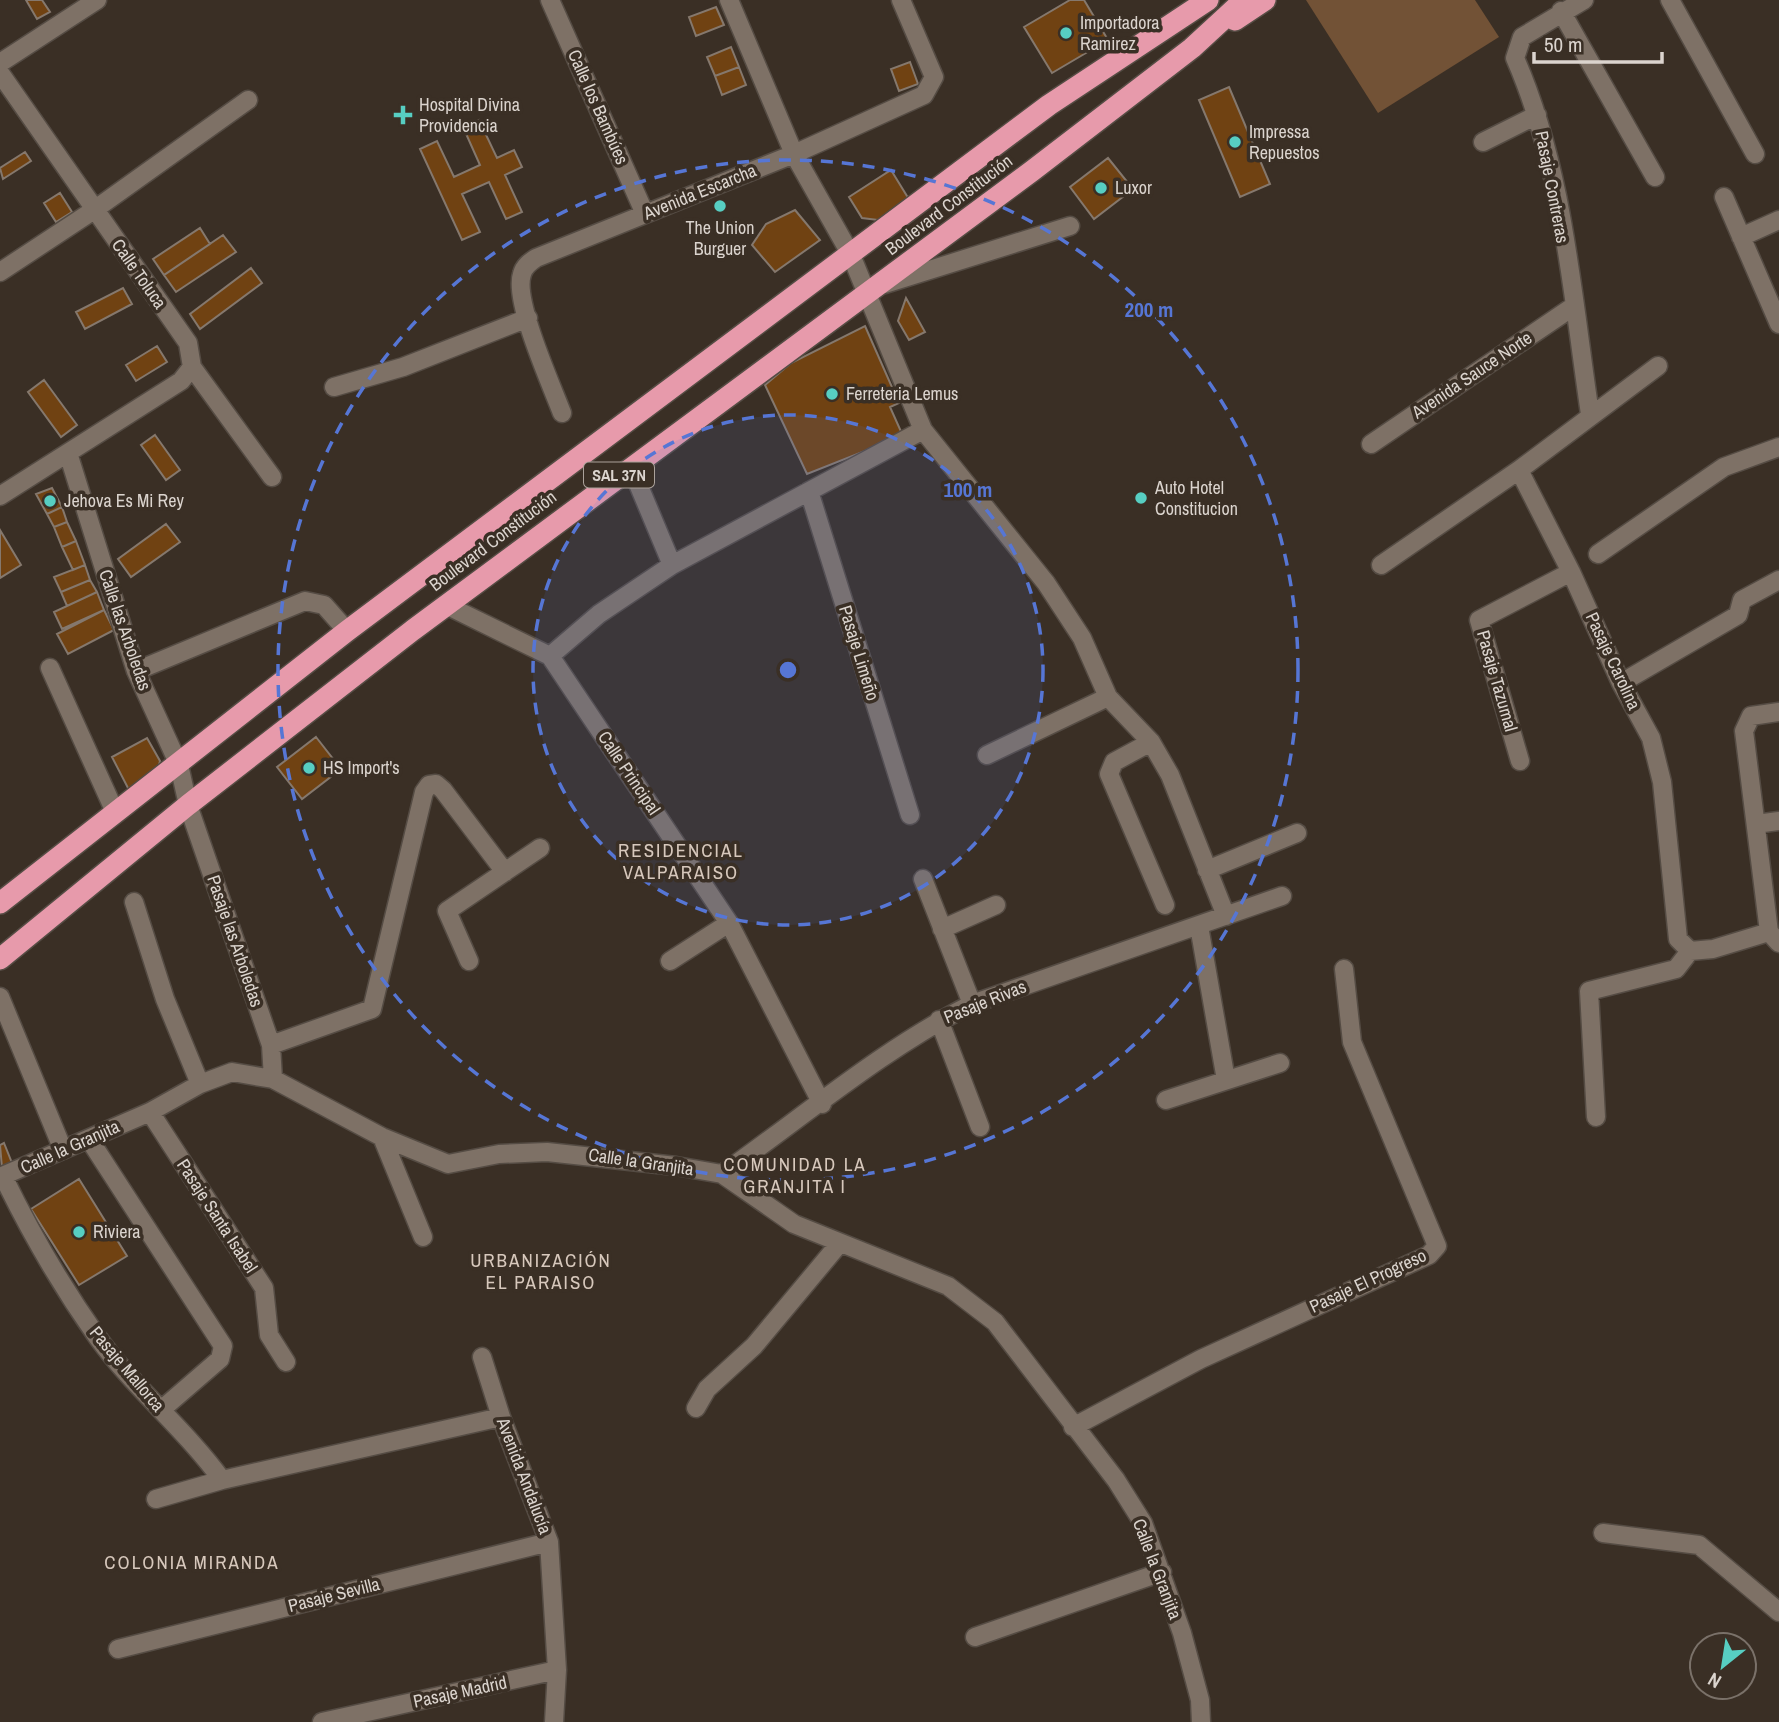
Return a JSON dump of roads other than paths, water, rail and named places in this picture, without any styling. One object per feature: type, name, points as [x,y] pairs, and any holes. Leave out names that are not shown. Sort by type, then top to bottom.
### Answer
[{"type":"highway","name":"Boulevard Constitución","points":[[1165,29],[1193,0]]},
{"type":"highway","name":"Boulevard Constitución","points":[[0,903],[347,631],[1049,105],[1208,0]]},
{"type":"highway","name":"Boulevard Constitución","points":[[1192,48],[1244,0]]},
{"type":"highway","name":"Boulevard Constitución","points":[[0,959],[188,805],[446,605],[874,290],[1192,48],[1265,0]]},
{"type":"street","points":[[0,63],[97,0]]},
{"type":"street","name":"Calle los Bambúes","points":[[550,0],[645,214]]},
{"type":"street","points":[[729,0],[794,153],[851,255],[874,290],[923,430],[1046,583],[1082,638],[1108,698],[1151,742],[1170,775],[1226,916]]},
{"type":"street","name":"Avenida Escarcha","points":[[528,318],[521,297],[521,276],[526,266],[536,258],[794,153],[924,95],[933,77],[901,0]]},
{"type":"street","name":"Pasaje Contreras","points":[[1584,0],[1561,10],[1522,37],[1515,58],[1537,115],[1552,165],[1590,414]]},
{"type":"street","points":[[1670,0],[1755,154]]},
{"type":"street","points":[[1561,10],[1655,177]]},
{"type":"street","name":"Calle Toluca","points":[[0,73],[188,343],[192,367],[272,477]]},
{"type":"street","points":[[0,272],[94,210],[247,100]]},
{"type":"street","points":[[1483,142],[1537,115]]},
{"type":"street","points":[[1724,197],[1779,324]]},
{"type":"street","points":[[1741,237],[1779,220]]},
{"type":"street","points":[[874,290],[1070,226]]},
{"type":"street","name":"Avenida Sauce Norte","points":[[1371,444],[1574,306]]},
{"type":"street","points":[[334,387],[403,368],[528,318],[562,413]]},
{"type":"street","points":[[1381,565],[1518,470],[1658,366]]},
{"type":"street","points":[[0,496],[181,381],[192,367]]},
{"type":"street","points":[[446,605],[550,656],[599,614],[672,565],[923,430]]},
{"type":"street","points":[[1598,555],[1724,467],[1779,447]]},
{"type":"street","name":"Calle las Arboledas","points":[[68,453],[136,671],[179,765],[188,805]]},
{"type":"street","points":[[631,467],[672,565]]},
{"type":"street","name":"Pasaje Carolina","points":[[1518,470],[1571,572],[1621,683],[1651,738],[1662,782],[1678,939],[1690,951]]},
{"type":"street","name":"Pasaje Limeño","points":[[809,491],[910,815]]},
{"type":"street","name":"Pasaje Tazumal","points":[[1520,761],[1479,620],[1571,572]]},
{"type":"street","points":[[1621,683],[1738,615],[1742,600],[1779,580]]},
{"type":"street","points":[[136,671],[305,601],[324,605],[347,631]]},
{"type":"street","name":"Calle Principal","points":[[550,656],[729,923],[822,1104]]},
{"type":"street","points":[[50,668],[116,811]]},
{"type":"street","points":[[987,755],[1108,698]]},
{"type":"street","points":[[1597,1117],[1589,991],[1676,969],[1690,951],[1774,937],[1744,731],[1751,716],[1779,712]]},
{"type":"street","points":[[1151,742],[1114,762],[1109,774],[1164,905]]},
{"type":"street","points":[[271,1045],[372,1010],[424,792],[429,785],[436,784],[443,790],[505,872]]},
{"type":"street","name":"Pasaje las Arboledas","points":[[188,805],[271,1045],[272,1079]]},
{"type":"street","points":[[1756,824],[1779,821]]},
{"type":"street","points":[[1208,870],[1297,834]]},
{"type":"street","points":[[468,961],[447,911],[540,848]]},
{"type":"street","points":[[923,879],[972,1004]]},
{"type":"street","name":"Pasaje Rivas","points":[[722,1174],[822,1104],[880,1058],[939,1020],[972,1004],[1282,896]]},
{"type":"street","points":[[134,902],[165,999],[200,1084]]},
{"type":"street","points":[[942,929],[996,905]]},
{"type":"street","points":[[670,961],[729,923]]},
{"type":"street","points":[[1199,926],[1226,1080]]},
{"type":"street","name":"Pasaje El Progreso","points":[[1073,1427],[1201,1359],[1429,1255],[1437,1246],[1352,1042],[1344,969]]},
{"type":"street","points":[[0,997],[63,1150]]},
{"type":"street","points":[[939,1020],[980,1126]]},
{"type":"street","points":[[1166,1100],[1280,1063]]},
{"type":"street","name":"Calle la Granjita","points":[[1,1177],[150,1112],[200,1084],[232,1072],[272,1079],[382,1137],[448,1164],[499,1154],[547,1152],[676,1166],[722,1174],[794,1224],[839,1244],[876,1254],[948,1286],[995,1322],[1116,1480],[1143,1523],[1163,1572],[1200,1700],[1201,1722]]},
{"type":"street","name":"Pasaje Santa Isabel","points":[[150,1112],[264,1288],[269,1335],[286,1362]]},
{"type":"street","points":[[382,1137],[423,1237]]},
{"type":"street","points":[[89,1139],[223,1346],[220,1359],[161,1410]]},
{"type":"street","name":"Pasaje Mallorca","points":[[1,1177],[30,1232],[99,1339],[222,1480]]},
{"type":"street","points":[[696,1408],[707,1389],[754,1346],[839,1244]]},
{"type":"street","name":"Avenida Andalucía","points":[[482,1357],[501,1417],[549,1542],[558,1671],[554,1722]]},
{"type":"street","points":[[156,1499],[222,1480],[501,1417]]},
{"type":"street","points":[[1603,1533],[1699,1545],[1779,1612]]},
{"type":"street","name":"Pasaje Sevilla","points":[[118,1649],[549,1542]]},
{"type":"street","points":[[975,1637],[1163,1572]]},
{"type":"street","name":"Pasaje Madrid","points":[[322,1722],[558,1671]]},
{"type":"place","name":"Importadora Ramirez","points":[[1066,33]]},
{"type":"place","name":"Hospital Divina Providencia","points":[[403,115]]},
{"type":"place","name":"Impressa Repuestos","points":[[1235,142]]},
{"type":"place","name":"Luxor","points":[[1101,188]]},
{"type":"place","name":"The Union Burguer","points":[[720,206]]},
{"type":"place","name":"Ferreteria Lemus","points":[[832,394]]},
{"type":"place","name":"Auto Hotel Constitucion","points":[[1141,498]]},
{"type":"place","name":"Jehova Es Mi Rey","points":[[50,501]]},
{"type":"place","name":"HS Import's","points":[[309,768]]},
{"type":"place","name":"Riviera","points":[[79,1232]]},
{"type":"district","name":"RESIDENCIAL VALPARAISO","points":[[681,861]]},
{"type":"district","name":"COMUNIDAD LA GRANJITA I","points":[[795,1175]]},
{"type":"district","name":"URBANIZACIÓN EL PARAISO","points":[[541,1271]]},
{"type":"district","name":"COLONIA MIRANDA","points":[[192,1562]]}]
